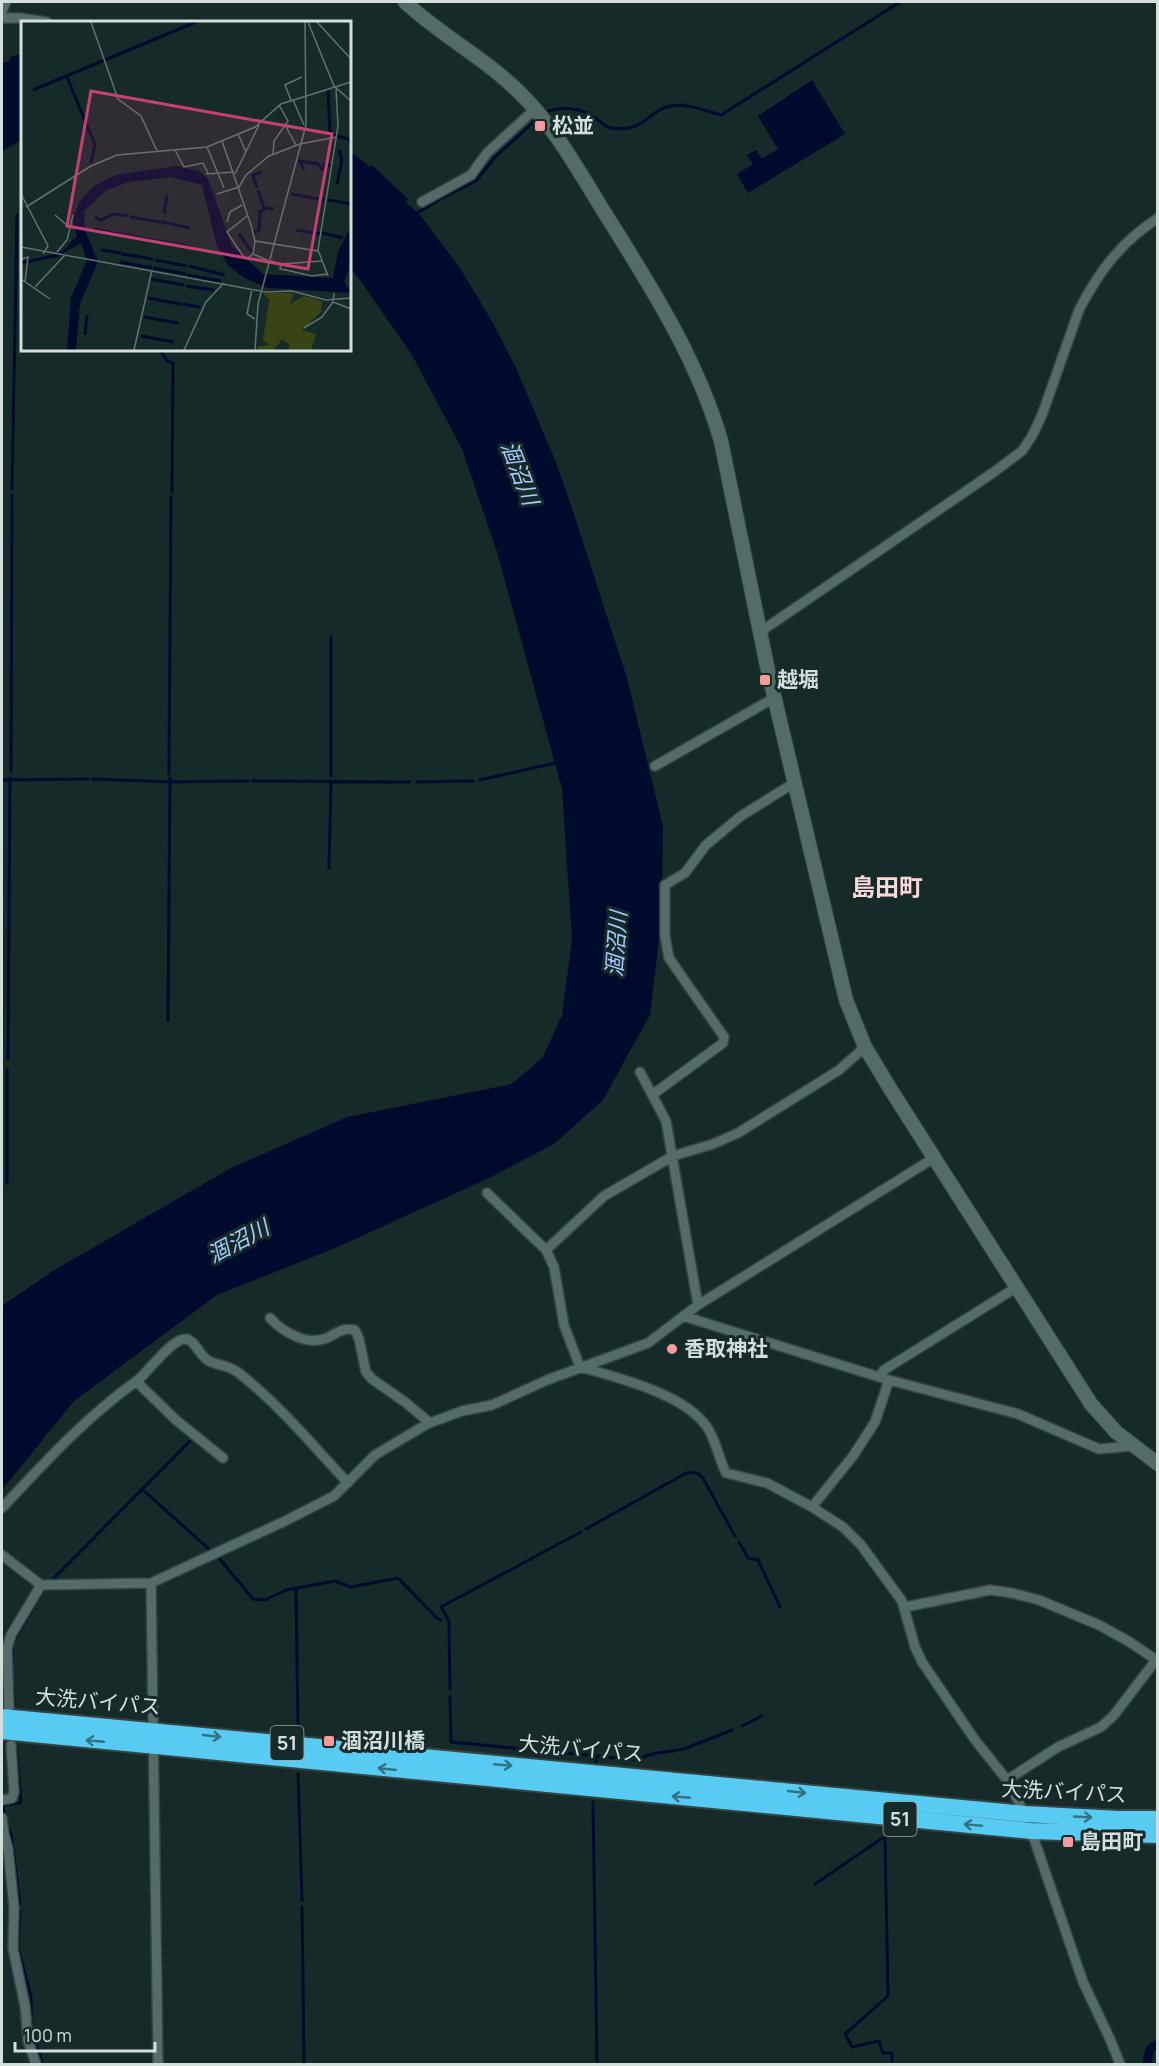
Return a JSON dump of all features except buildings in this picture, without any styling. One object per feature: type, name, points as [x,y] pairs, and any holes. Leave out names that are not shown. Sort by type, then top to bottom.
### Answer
[{"type":"highway","name":"大洗バイパス","points":[[5,1712],[154,1738],[1025,1814],[1158,1819]]},
{"type":"highway","name":"大洗バイパス","points":[[6,1738],[154,1738],[182,1749],[1032,1831],[1158,1835]]},
{"type":"street","points":[[2,11],[6,2]]},
{"type":"street","points":[[405,2],[509,82],[535,109],[576,167],[663,306],[690,358],[721,441],[774,698],[794,783],[846,1000],[865,1047],[1091,1404],[1116,1432],[1158,1464]]},
{"type":"street","points":[[2,18],[40,21]]},
{"type":"street","points":[[422,202],[471,175],[487,153],[535,109]]},
{"type":"street","points":[[760,632],[1022,451],[1042,415],[1079,310],[1103,267],[1135,234],[1158,218]]},
{"type":"street","points":[[655,766],[774,698]]},
{"type":"street","points":[[652,1095],[723,1043],[724,1038],[669,958],[665,936],[665,885],[685,873],[706,845],[741,816],[794,783]]},
{"type":"street","points":[[546,1250],[604,1196],[673,1156],[738,1133],[839,1070],[865,1047]]},
{"type":"street","points":[[640,1072],[666,1120],[698,1305]]},
{"type":"street","points":[[2,1555],[41,1585],[151,1583],[334,1496],[375,1455],[430,1423],[462,1411],[492,1406],[547,1380],[648,1343],[698,1305],[934,1158]]},
{"type":"street","points":[[487,1193],[546,1250],[554,1267],[564,1325],[580,1367]]},
{"type":"street","points":[[812,1507],[846,1465],[875,1422],[884,1370],[1017,1287]]},
{"type":"street","points":[[683,1317],[884,1379],[1018,1414],[1100,1449],[1132,1446]]},
{"type":"street","points":[[270,1318],[288,1334],[315,1341],[342,1330],[355,1330],[366,1372],[430,1423]]},
{"type":"street","points":[[2,1508],[106,1403],[138,1379],[156,1359],[181,1340],[187,1339],[206,1360],[230,1368],[244,1376],[265,1395],[348,1483]]},
{"type":"street","points":[[580,1367],[633,1383],[675,1400],[704,1422],[726,1473],[767,1484],[812,1507],[843,1527],[861,1545],[905,1607],[915,1647],[922,1662],[975,1740],[1007,1780],[1025,1814],[1083,1982],[1120,2064]]},
{"type":"street","points":[[138,1379],[140,1385],[176,1420],[223,1458]]},
{"type":"street","points":[[151,1583],[158,2064]]},
{"type":"street","points":[[5,1712],[7,1648],[11,1635],[41,1585]]},
{"type":"street","points":[[905,1607],[990,1590],[1012,1593],[1039,1600],[1099,1625],[1157,1660],[1114,1715],[1101,1727],[1058,1748],[1007,1780]]},
{"type":"street","points":[[2,1800],[12,1798],[14,1792],[6,1738]]},
{"type":"street","points":[[2,1818],[3,1834],[8,1849],[14,1908],[13,1949],[24,1996],[28,2041],[36,2064]]},
{"type":"water","points":[[21,54],[21,141],[2,151],[2,63],[10,61],[10,57]]},
{"type":"water","points":[[812,80],[845,134],[748,193],[737,174],[753,164],[747,155],[756,150],[762,159],[778,149],[758,116]]},
{"type":"water","name":"涸沼川","points":[[351,152],[370,167],[372,165],[408,199],[406,202],[421,216],[460,268],[493,323],[516,368],[555,460],[571,505],[627,678],[663,826],[662,915],[650,1015],[603,1100],[554,1144],[489,1178],[333,1249],[217,1295],[74,1401],[2,1490],[2,1306],[51,1272],[231,1168],[347,1117],[512,1084],[543,1057],[562,1015],[572,939],[562,789],[497,552],[462,449],[412,355],[351,269]]},
{"type":"waterway","points":[[544,112],[565,108],[578,110],[591,115],[608,127],[623,129],[639,124],[663,108],[677,105],[690,106],[721,115],[900,2]]},
{"type":"waterway","points":[[414,215],[476,181],[494,158],[537,119]]},
{"type":"waterway","points":[[12,489],[17,215]]},
{"type":"waterway","points":[[161,351],[167,361],[173,363],[172,492]]},
{"type":"waterway","points":[[11,771],[12,495]]},
{"type":"waterway","points":[[169,774],[171,497]]},
{"type":"waterway","points":[[331,637],[331,776]]},
{"type":"waterway","points":[[480,780],[555,763]]},
{"type":"waterway","points":[[8,1059],[10,778]]},
{"type":"waterway","points":[[168,1021],[170,778]]},
{"type":"waterway","points":[[2,780],[88,779]]},
{"type":"waterway","points":[[93,779],[170,782],[248,781]]},
{"type":"waterway","points":[[253,781],[410,782]]},
{"type":"waterway","points":[[417,782],[473,781]]},
{"type":"waterway","points":[[329,868],[331,782]]},
{"type":"waterway","points":[[7,1069],[7,1183]]},
{"type":"waterway","points":[[51,1581],[190,1441]]},
{"type":"waterway","points":[[586,1529],[686,1473],[692,1473],[698,1474],[704,1480],[735,1536]]},
{"type":"waterway","points":[[142,1489],[210,1550]]},
{"type":"waterway","points":[[450,1689],[449,1621],[441,1607],[581,1532]]},
{"type":"waterway","points":[[739,1542],[748,1558],[758,1560],[780,1607]]},
{"type":"waterway","points":[[219,1558],[253,1599],[265,1600],[286,1590],[335,1581],[351,1587],[398,1578],[441,1620]]},
{"type":"waterway","points":[[12,1663],[12,1646],[44,1589]]},
{"type":"waterway","points":[[296,1589],[298,1727]]},
{"type":"waterway","points":[[13,1685],[14,1706]]},
{"type":"waterway","points":[[450,1697],[451,1742],[596,1756]]},
{"type":"waterway","points":[[742,1726],[762,1716]]},
{"type":"waterway","points":[[596,1763],[596,1756],[635,1760],[652,1754],[684,1749],[732,1730]]},
{"type":"waterway","points":[[5,1816],[3,1808],[5,1805],[21,1803],[16,1746]]},
{"type":"waterway","points":[[298,1774],[302,1900]]},
{"type":"waterway","points":[[593,1802],[597,2064]]},
{"type":"waterway","points":[[7,1825],[11,1834],[20,1904]]},
{"type":"waterway","points":[[815,1884],[885,1838],[888,1996],[845,2034],[852,2047],[879,2041],[883,2053],[892,2053],[892,2064]]},
{"type":"waterway","points":[[302,1907],[304,2064]]},
{"type":"waterway","points":[[20,1912],[18,1948],[31,1996],[31,2025],[42,2064]]},
{"type":"waterway","points":[[1147,2064],[1150,2049],[1158,2044]]},
{"type":"place","name":"松並","points":[[540,126]]},
{"type":"place","name":"越堀","points":[[765,680]]},
{"type":"place","name":"香取神社","points":[[672,1349]]},
{"type":"place","name":"涸沼川橋","points":[[329,1741]]},
{"type":"place","name":"島田町","points":[[1068,1842]]},
{"type":"district","name":"島田町","points":[[887,888]]}]
